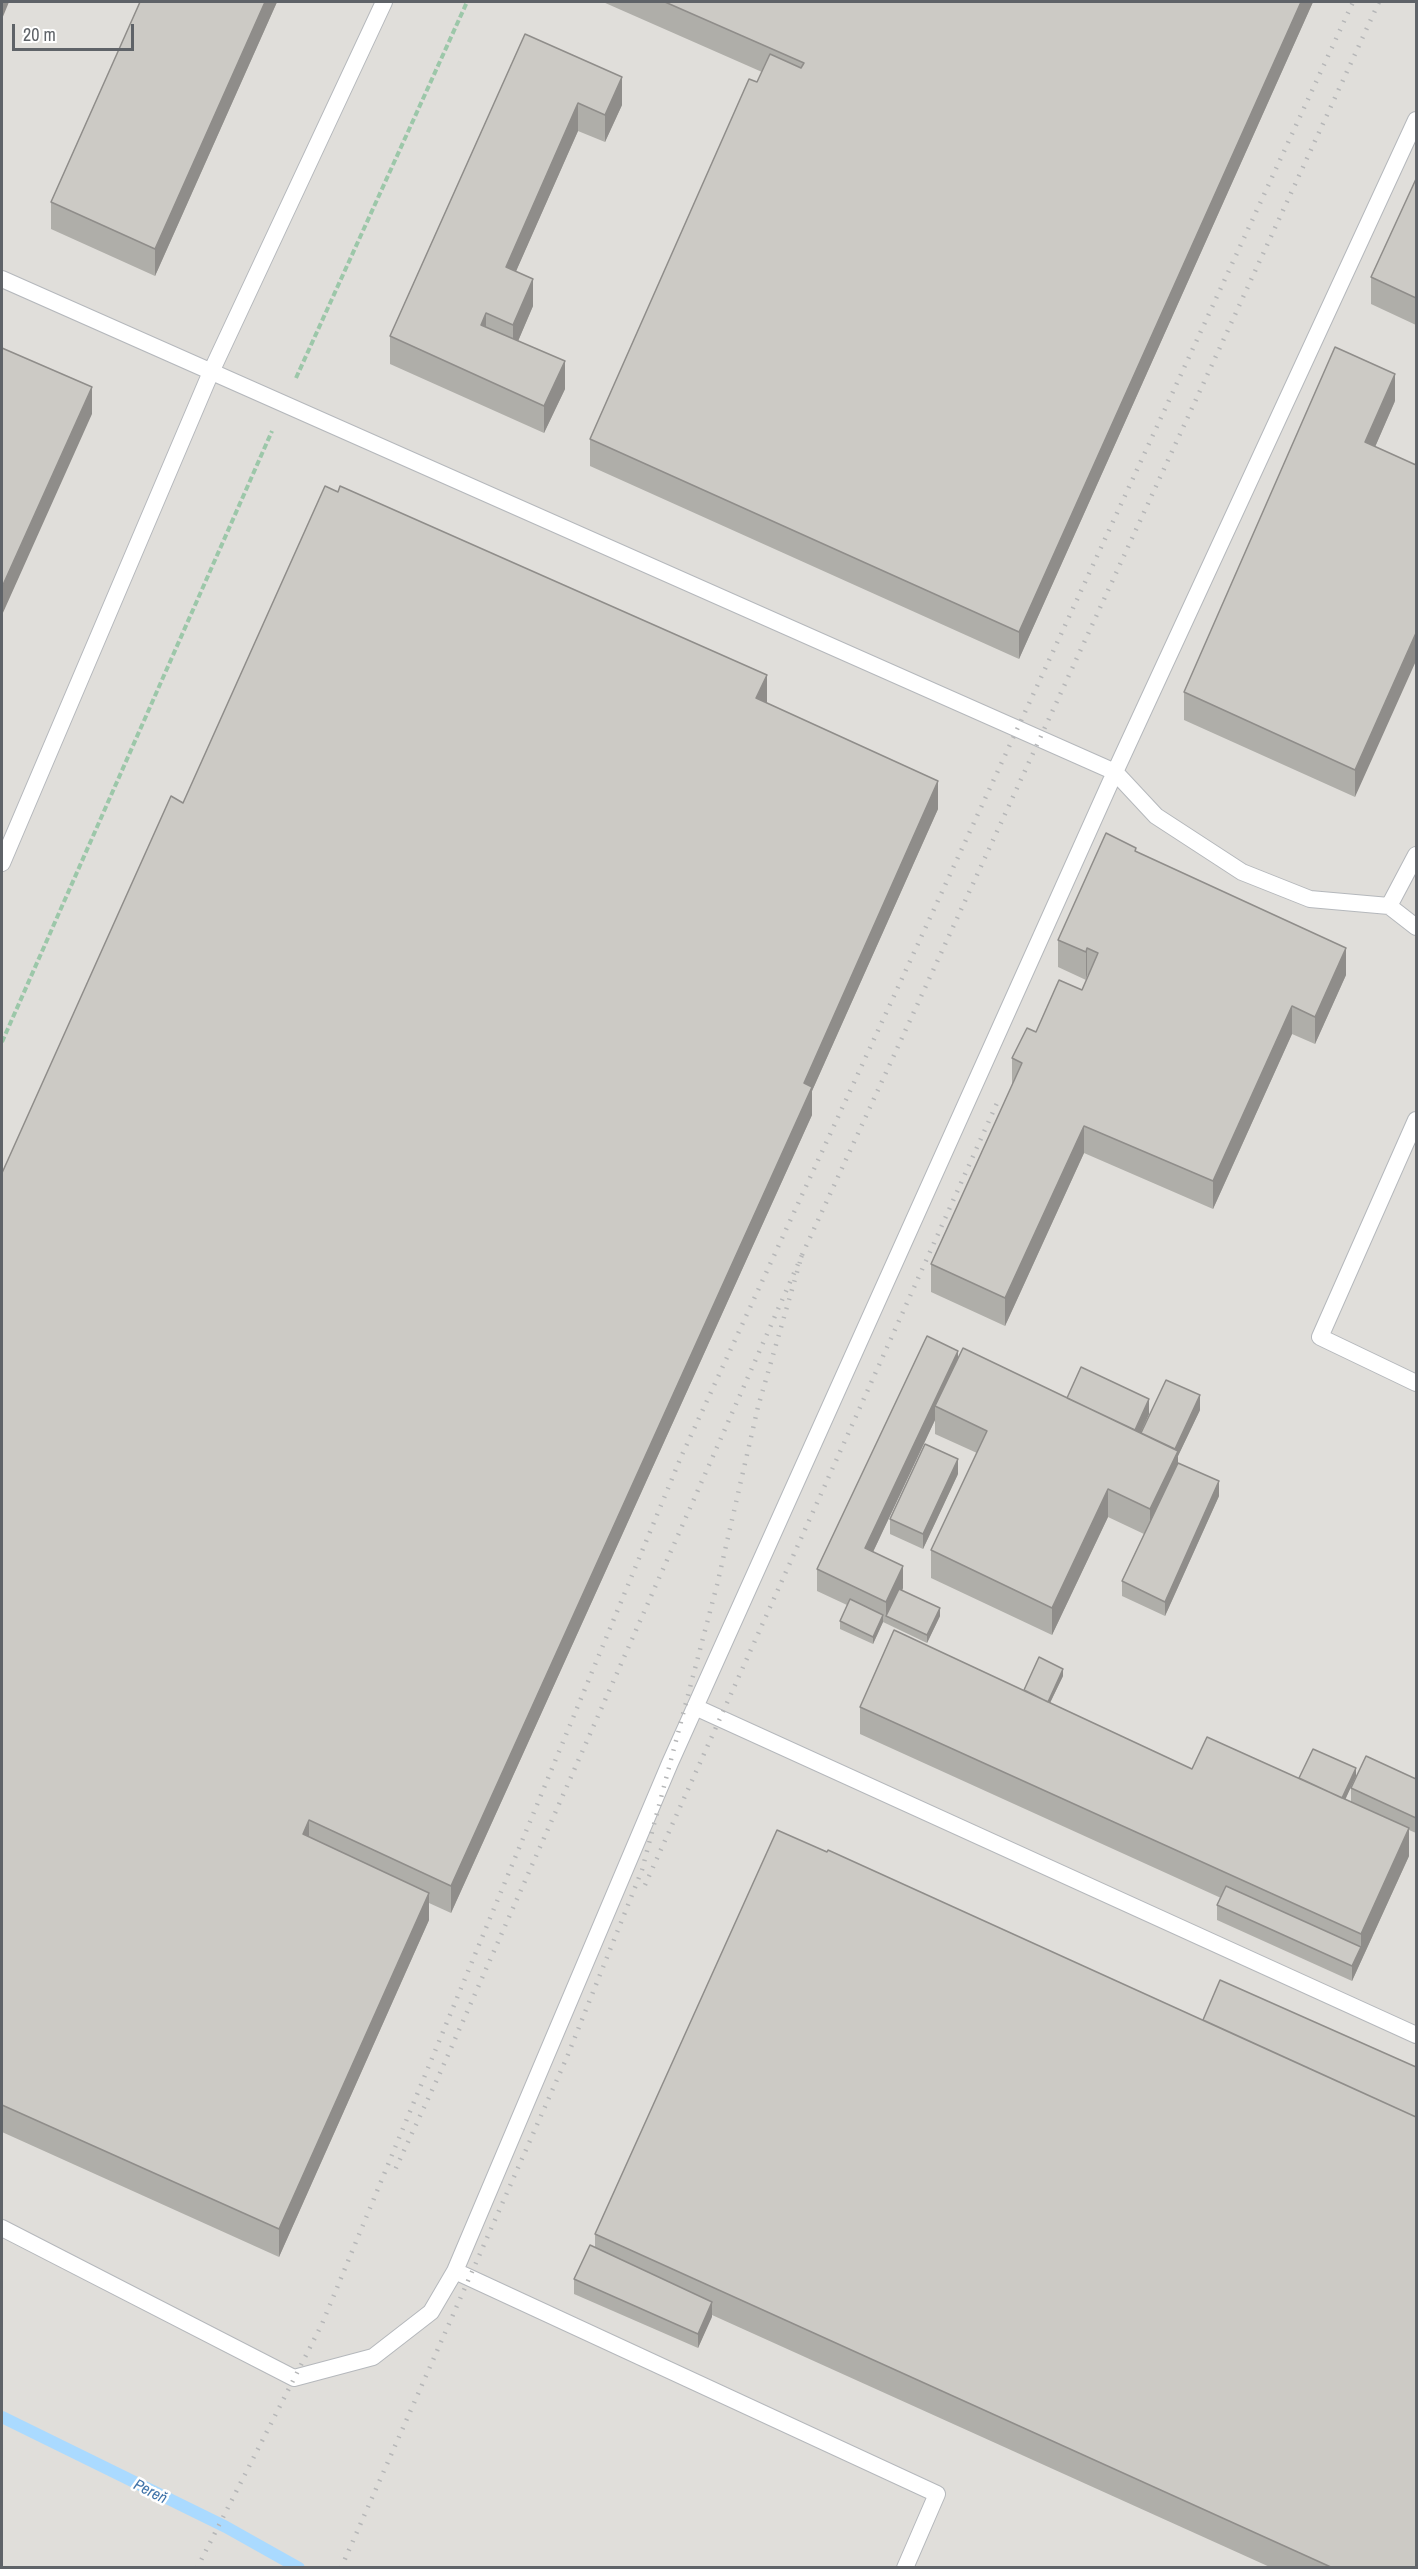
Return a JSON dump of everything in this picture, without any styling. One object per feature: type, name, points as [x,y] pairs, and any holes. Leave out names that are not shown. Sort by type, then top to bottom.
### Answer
[{"type":"lane","points":[[2,862],[211,372],[384,2]]},
{"type":"lane","points":[[2,2228],[294,2378],[373,2357],[430,2312],[455,2271],[695,1707],[1115,772],[1416,120]]},
{"type":"lane","points":[[2,279],[1115,772],[1156,816],[1242,872],[1310,899],[1389,906],[1416,927]]},
{"type":"lane","points":[[1389,906],[1416,855]]},
{"type":"lane","points":[[1416,1120],[1320,1337],[1416,1383]]},
{"type":"lane","points":[[695,1707],[1416,2035]]},
{"type":"lane","points":[[455,2271],[937,2494],[905,2568]]},
{"type":"path","points":[[2,1042],[284,404],[467,2]]},
{"type":"shaded area","points":[[2,2],[1416,2],[1416,2567],[2,2567]]},
{"type":"building","points":[[140,2],[265,2],[155,249],[51,202]]},
{"type":"building","points":[[665,2],[1301,2],[1019,632],[590,439],[749,79],[757,82],[770,54],[801,68],[804,63]]},
{"type":"building","points":[[525,34],[622,77],[605,115],[578,103],[506,267],[533,279],[513,325],[486,313],[481,325],[565,361],[544,406],[390,336]]},
{"type":"building","points":[[1416,179],[1416,298],[1371,277]]},
{"type":"building","points":[[1335,347],[1395,374],[1365,442],[1416,465],[1416,633],[1355,770],[1184,692]]},
{"type":"building","points":[[2,348],[92,387],[2,587]]},
{"type":"building","points":[[325,486],[338,492],[340,486],[767,675],[756,698],[938,781],[804,1083],[812,1087],[451,1886],[309,1820],[303,1834],[429,1893],[279,2229],[2,2105],[2,1173],[171,796],[183,803]]},
{"type":"building","points":[[1106,833],[1136,848],[1135,851],[1346,948],[1315,1017],[1292,1006],[1213,1181],[1084,1126],[1005,1298],[931,1264],[1022,1063],[1012,1058],[1027,1028],[1036,1032],[1059,980],[1082,990],[1098,953],[1087,948],[1086,952],[1058,940]]},
{"type":"building","points":[[927,1336],[958,1351],[865,1548],[903,1566],[886,1602],[817,1569]]},
{"type":"building","points":[[963,1348],[1178,1451],[1150,1509],[1108,1489],[1052,1608],[931,1550],[987,1431],[935,1406]]},
{"type":"building","points":[[1081,1367],[1149,1399],[1135,1430],[1067,1398]]},
{"type":"building","points":[[1166,1380],[1200,1395],[1175,1449],[1141,1433]]},
{"type":"building","points":[[925,1444],[958,1459],[923,1534],[890,1519]]},
{"type":"building","points":[[1178,1463],[1219,1481],[1165,1602],[1122,1581]]},
{"type":"building","points":[[899,1589],[940,1608],[927,1635],[886,1616]]},
{"type":"building","points":[[850,1599],[883,1615],[873,1637],[840,1621]]},
{"type":"building","points":[[894,1630],[1192,1769],[1207,1737],[1409,1828],[1361,1934],[860,1707]]},
{"type":"building","points":[[1039,1657],[1063,1669],[1048,1702],[1024,1690]]},
{"type":"building","points":[[1313,1749],[1356,1768],[1342,1798],[1299,1778]]},
{"type":"building","points":[[1366,1756],[1416,1779],[1416,1818],[1351,1788]]},
{"type":"building","points":[[777,1830],[827,1852],[828,1850],[1416,2117],[1416,2568],[1333,2568],[595,2234]]},
{"type":"building","points":[[1226,1886],[1361,1947],[1352,1966],[1217,1905]]},
{"type":"building","points":[[1220,1980],[1416,2067],[1416,2117],[1203,2020]]},
{"type":"building","points":[[590,2245],[712,2302],[698,2334],[574,2279]]},
{"type":"waterway","name":"Pereň","points":[[2,2417],[226,2527],[299,2568]]},
{"type":"railway","points":[[197,2568],[322,2324],[681,1457],[1353,2]]},
{"type":"railway","points":[[802,1255],[1379,2]]},
{"type":"railway","points":[[645,1885],[997,1103]]},
{"type":"railway","points":[[341,2568],[567,2057],[642,1870],[717,1585],[758,1407],[802,1255],[395,2170]]}]
